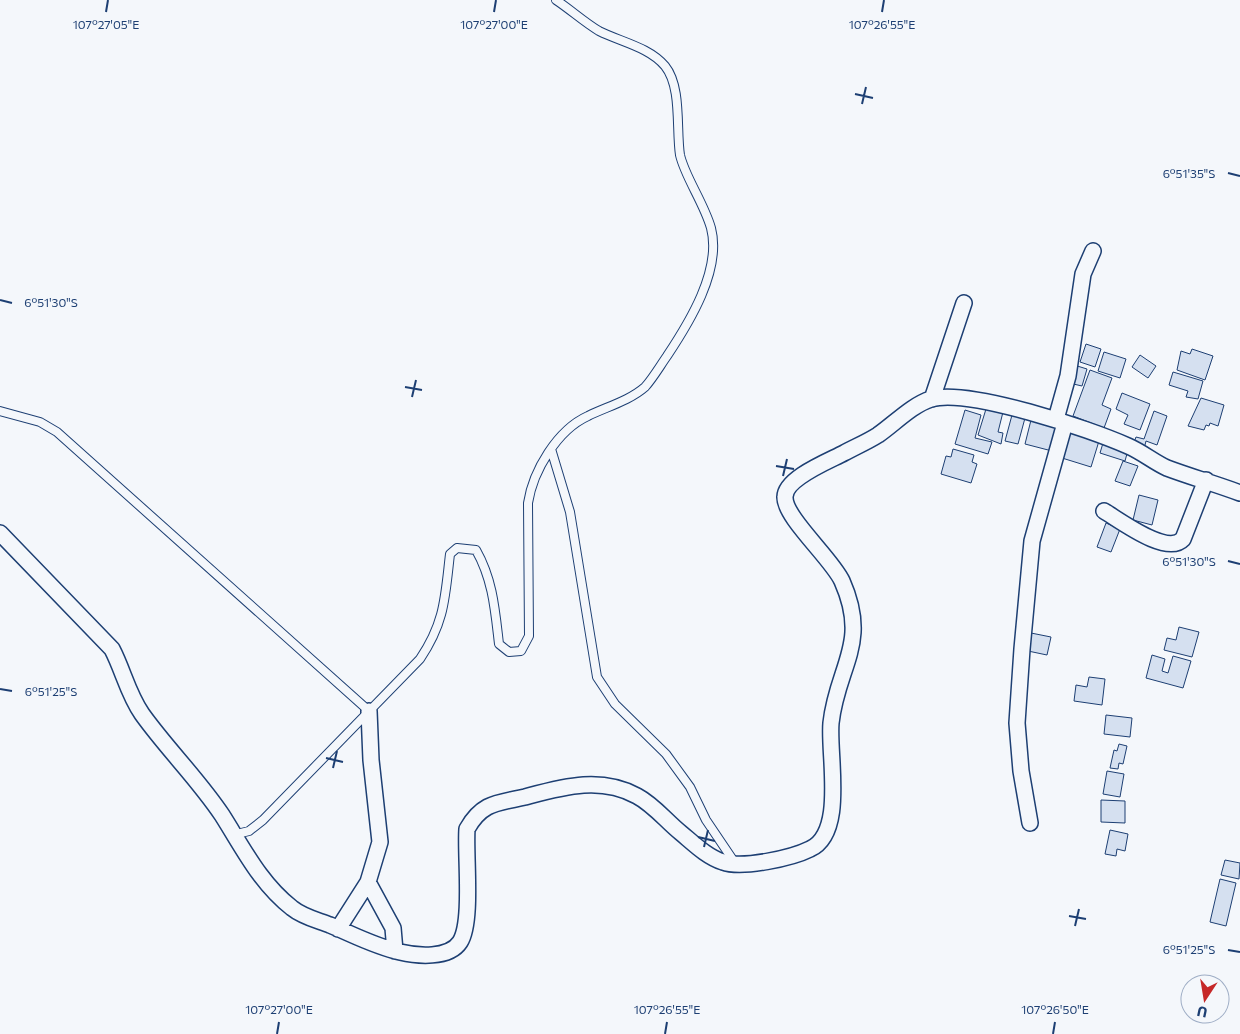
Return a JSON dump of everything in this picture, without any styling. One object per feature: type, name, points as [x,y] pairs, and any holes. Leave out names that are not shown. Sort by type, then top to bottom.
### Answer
[{"type":"street","points":[[1030,823],[1021,771],[1017,723],[1032,541],[1060,421],[1084,274],[1093,250]]},
{"type":"street","points":[[932,399],[964,303]]},
{"type":"street","points":[[0,533],[112,649],[136,705],[198,782],[271,890],[293,909],[368,944],[414,956],[440,954],[452,949],[460,942],[465,925],[467,828],[474,816],[488,805],[578,784],[599,784],[619,788],[638,796],[656,809],[699,848],[722,862],[737,865],[797,854],[817,846],[829,828],[833,794],[832,721],[850,656],[853,618],[840,577],[792,515],[784,500],[785,492],[790,483],[874,437],[917,406],[932,399],[958,397],[1060,421],[1131,447],[1166,467],[1240,493]]},
{"type":"street","points":[[1104,512],[1158,543],[1173,545],[1183,539],[1206,480]]},
{"type":"street","points":[[338,929],[368,882],[380,834],[371,760],[369,711]]},
{"type":"street","points":[[368,882],[393,928],[395,951]]},
{"type":"lane","points":[[233,835],[248,831],[262,820],[402,679],[433,640],[444,610],[450,554],[457,548],[476,550],[487,569],[494,596],[499,644],[509,652],[521,651],[529,636],[528,503],[531,483],[542,461],[569,429],[586,416],[608,408],[644,387],[692,318],[707,277],[713,250],[711,229],[681,157],[675,94],[667,69],[658,58],[600,31],[556,0]]},
{"type":"lane","points":[[0,411],[40,422],[56,432],[369,711]]},
{"type":"lane","points":[[552,449],[570,512],[597,677],[616,704],[666,754],[690,787],[706,820],[737,865]]},
{"type":"building","points":[[1086,344],[1101,349],[1095,367],[1080,362]]},
{"type":"building","points":[[1192,349],[1213,356],[1205,380],[1177,370],[1181,351],[1190,354]]},
{"type":"building","points":[[1104,352],[1126,359],[1120,378],[1098,371]]},
{"type":"building","points":[[1140,355],[1156,366],[1148,378],[1132,367]]},
{"type":"building","points":[[1074,365],[1087,369],[1082,386],[1069,383]]},
{"type":"building","points":[[1090,370],[1112,378],[1102,405],[1111,409],[1104,428],[1073,416]]},
{"type":"building","points":[[1173,372],[1203,381],[1198,399],[1186,397],[1188,391],[1169,385]]},
{"type":"building","points":[[1122,393],[1150,404],[1140,430],[1124,424],[1128,415],[1116,409]]},
{"type":"building","points":[[1201,398],[1224,405],[1218,426],[1210,423],[1209,426],[1206,425],[1204,430],[1188,426]]},
{"type":"building","points":[[986,409],[1003,412],[998,432],[1003,433],[1001,444],[978,435]]},
{"type":"building","points":[[965,410],[981,415],[975,438],[992,442],[988,454],[955,444]]},
{"type":"building","points":[[1154,411],[1167,416],[1157,445],[1146,441],[1144,449],[1133,445],[1136,437],[1144,439]]},
{"type":"building","points":[[1012,415],[1025,418],[1018,444],[1005,441]]},
{"type":"building","points":[[1031,420],[1058,427],[1052,451],[1025,444]]},
{"type":"building","points":[[1069,432],[1099,441],[1091,467],[1062,458]]},
{"type":"building","points":[[1103,443],[1128,450],[1125,461],[1100,453]]},
{"type":"building","points":[[953,449],[974,455],[972,462],[977,464],[971,483],[941,474],[946,456],[951,457]]},
{"type":"building","points":[[1123,461],[1138,466],[1130,486],[1115,481]]},
{"type":"building","points":[[1139,495],[1158,500],[1152,525],[1133,520]]},
{"type":"building","points":[[1106,523],[1120,529],[1111,552],[1097,547]]},
{"type":"building","points":[[1179,627],[1199,632],[1192,657],[1164,650],[1167,638],[1176,640]]},
{"type":"building","points":[[1031,633],[1051,637],[1047,655],[1028,651]]},
{"type":"building","points":[[1152,655],[1165,659],[1162,671],[1168,673],[1173,656],[1191,661],[1183,688],[1146,678]]},
{"type":"building","points":[[1089,677],[1105,679],[1102,705],[1074,701],[1076,685],[1087,687]]},
{"type":"building","points":[[1106,715],[1132,718],[1130,737],[1104,734]]},
{"type":"building","points":[[1119,744],[1127,746],[1123,764],[1119,763],[1118,769],[1110,768],[1114,750],[1117,751]]},
{"type":"building","points":[[1107,771],[1124,774],[1120,797],[1103,794]]},
{"type":"building","points":[[1101,800],[1125,801],[1125,823],[1101,822]]},
{"type":"building","points":[[1110,830],[1128,834],[1125,851],[1117,849],[1116,856],[1105,854]]},
{"type":"building","points":[[1225,860],[1240,863],[1239,879],[1221,875]]},
{"type":"building","points":[[1220,879],[1236,883],[1226,926],[1210,922]]}]
